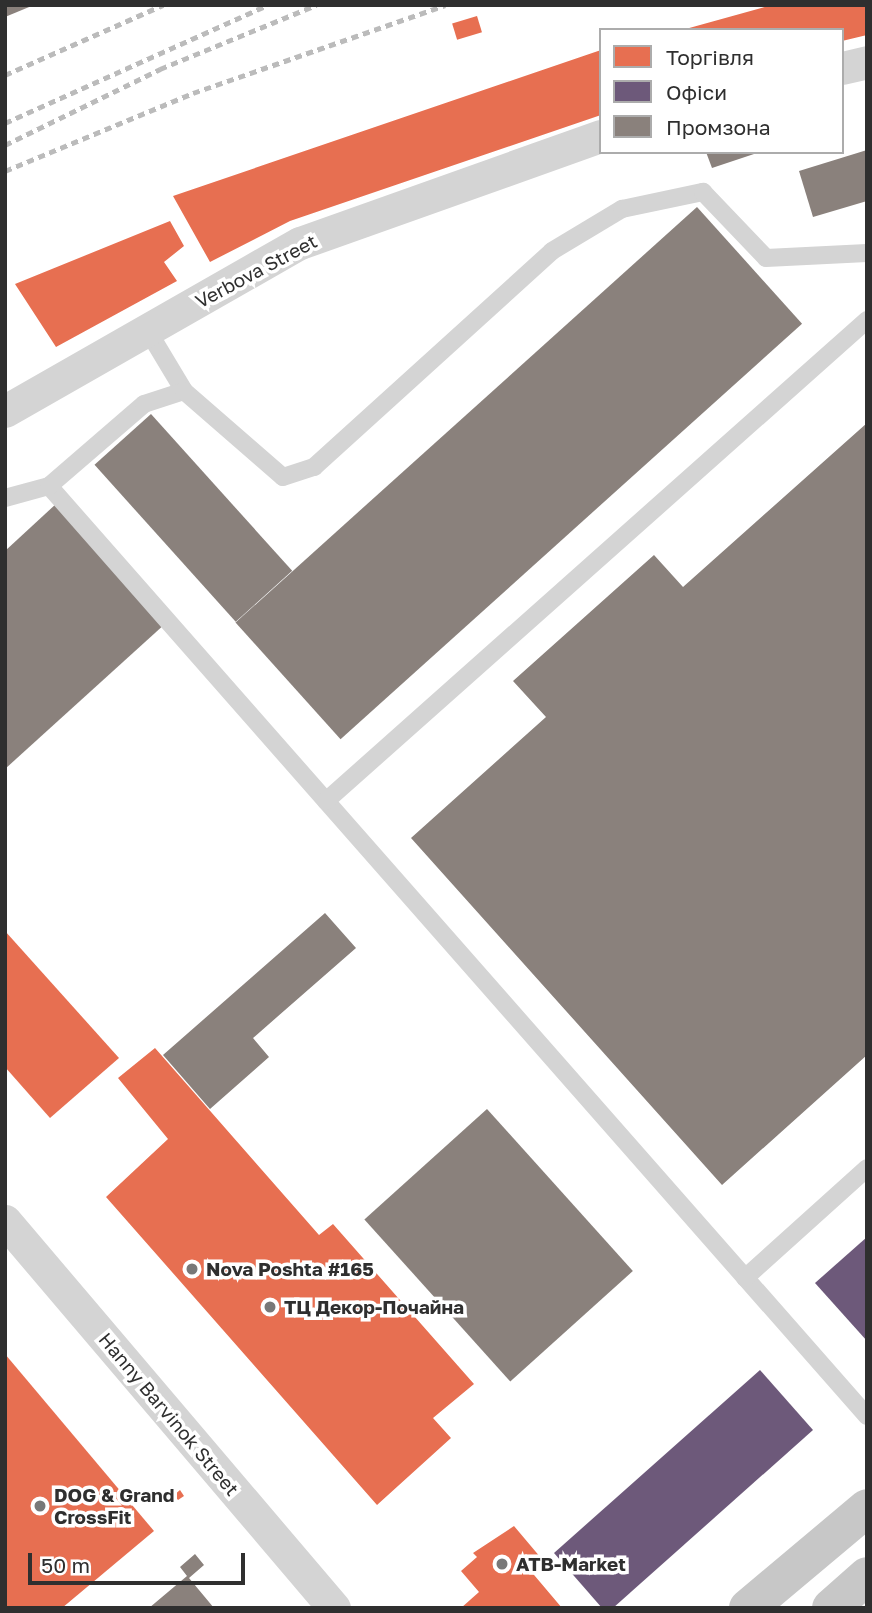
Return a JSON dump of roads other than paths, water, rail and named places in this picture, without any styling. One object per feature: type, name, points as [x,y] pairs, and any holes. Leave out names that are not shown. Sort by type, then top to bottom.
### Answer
[{"type":"main road","points":[[748,1608],[867,1508]]},
{"type":"main road","points":[[838,1606],[867,1576]]},
{"type":"street","points":[[844,68],[867,62]]},
{"type":"street","name":"Verbova Street","points":[[5,411],[300,243],[599,137]]},
{"type":"street","name":"Hanny Barvinok Street","points":[[5,1221],[334,1608]]},
{"type":"lane","points":[[148,331],[184,391],[283,477],[314,467],[552,251],[622,209],[703,192],[766,258],[867,253]]},
{"type":"lane","points":[[326,801],[867,320]]},
{"type":"lane","points":[[5,498],[49,486],[144,404],[184,391]]},
{"type":"lane","points":[[49,486],[867,1416]]},
{"type":"lane","points":[[745,1278],[867,1168]]},
{"type":"railway","points":[[5,75],[163,5]]},
{"type":"railway","points":[[5,123],[267,5]]},
{"type":"railway","points":[[5,145],[160,69],[316,5]]},
{"type":"railway","points":[[5,171],[193,93],[445,5]]},
{"type":"place","name":"Nova Poshta #165","points":[[192,1269]]},
{"type":"place","name":"ТЦ Декор-Почайна","points":[[270,1307]]},
{"type":"place","name":"DOG & Grand CrossFit","points":[[40,1506]]},
{"type":"place","name":"ATB-Market","points":[[502,1564]]}]
